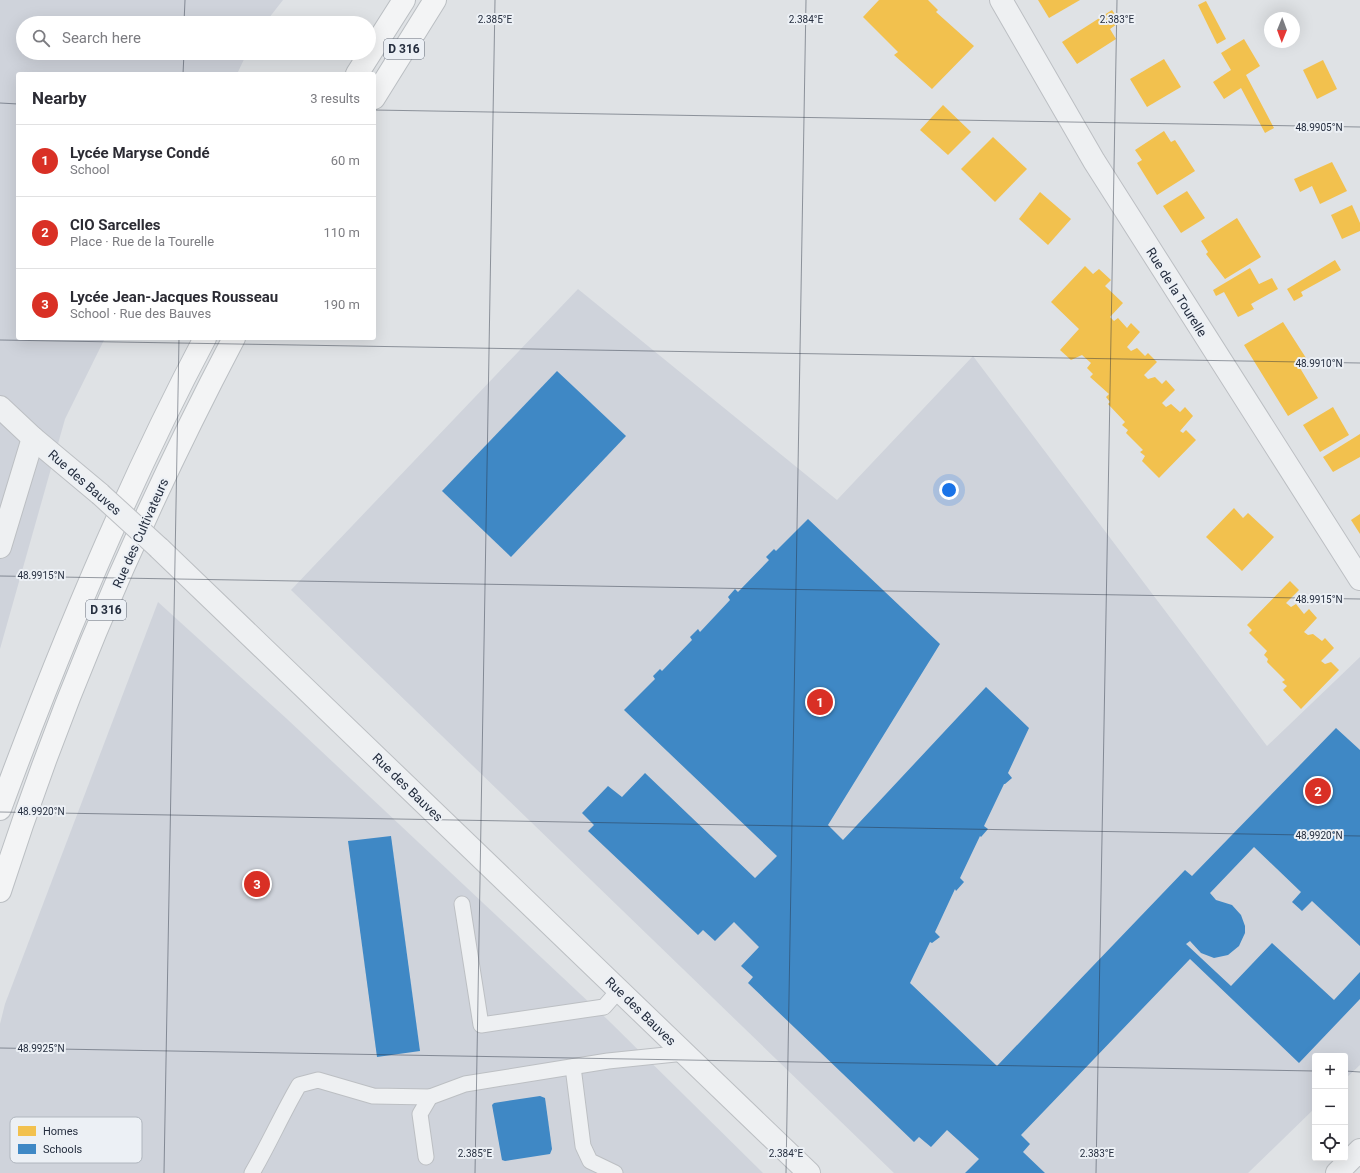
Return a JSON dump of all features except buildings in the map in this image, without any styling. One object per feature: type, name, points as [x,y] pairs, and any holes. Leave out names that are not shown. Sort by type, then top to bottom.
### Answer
[{"type":"main road","name":"D 316","points":[[376,44],[404,0]]},
{"type":"main road","name":"D 316","points":[[376,95],[435,0]]},
{"type":"main road","name":"D 316","points":[[358,72],[366,60]]},
{"type":"main road","name":"Rue des Cultivateurs","points":[[0,809],[92,575],[172,401],[204,340]]},
{"type":"main road","name":"Rue des Cultivateurs","points":[[0,891],[23,820],[98,626],[197,409],[233,340]]},
{"type":"street","name":"Rue de la Tourelle","points":[[1001,0],[1094,161],[1360,579]]},
{"type":"street","name":"Rue des Bauves","points":[[0,407],[33,438],[100,494],[159,548],[810,1173]]},
{"type":"street","points":[[0,547],[33,438]]},
{"type":"street","points":[[1337,1173],[1360,1150]]},
{"type":"lane","points":[[462,904],[481,1025],[604,1007],[619,990]]},
{"type":"lane","points":[[252,1173],[264,1153],[283,1111],[299,1085],[318,1080],[373,1096],[430,1097],[465,1084],[573,1067],[685,1053]]},
{"type":"lane","points":[[573,1067],[583,1146],[590,1161],[615,1173]]},
{"type":"lane","points":[[426,1157],[420,1114],[430,1097]]},
{"type":"shaded area","points":[[0,0],[283,0],[270,16],[16,16],[16,60],[244,60],[238,72],[16,72],[16,340],[104,340],[65,419],[0,649]]},
{"type":"shaded area","points":[[578,289],[837,500],[973,356],[1267,746],[1360,657],[1360,1065],[1348,1076],[1348,1053],[1312,1053],[1312,1111],[1248,1173],[894,1173],[291,590]]},
{"type":"shaded area","points":[[158,602],[287,719],[609,1021],[763,1173],[0,1173],[0,1024],[5,1004]]},
{"type":"place","name":"Lycée Maryse Condé","points":[[820,702]]},
{"type":"place","name":"CIO Sarcelles","points":[[1318,791]]},
{"type":"place","name":"Lycée Jean-Jacques Rousseau","points":[[257,884]]}]
